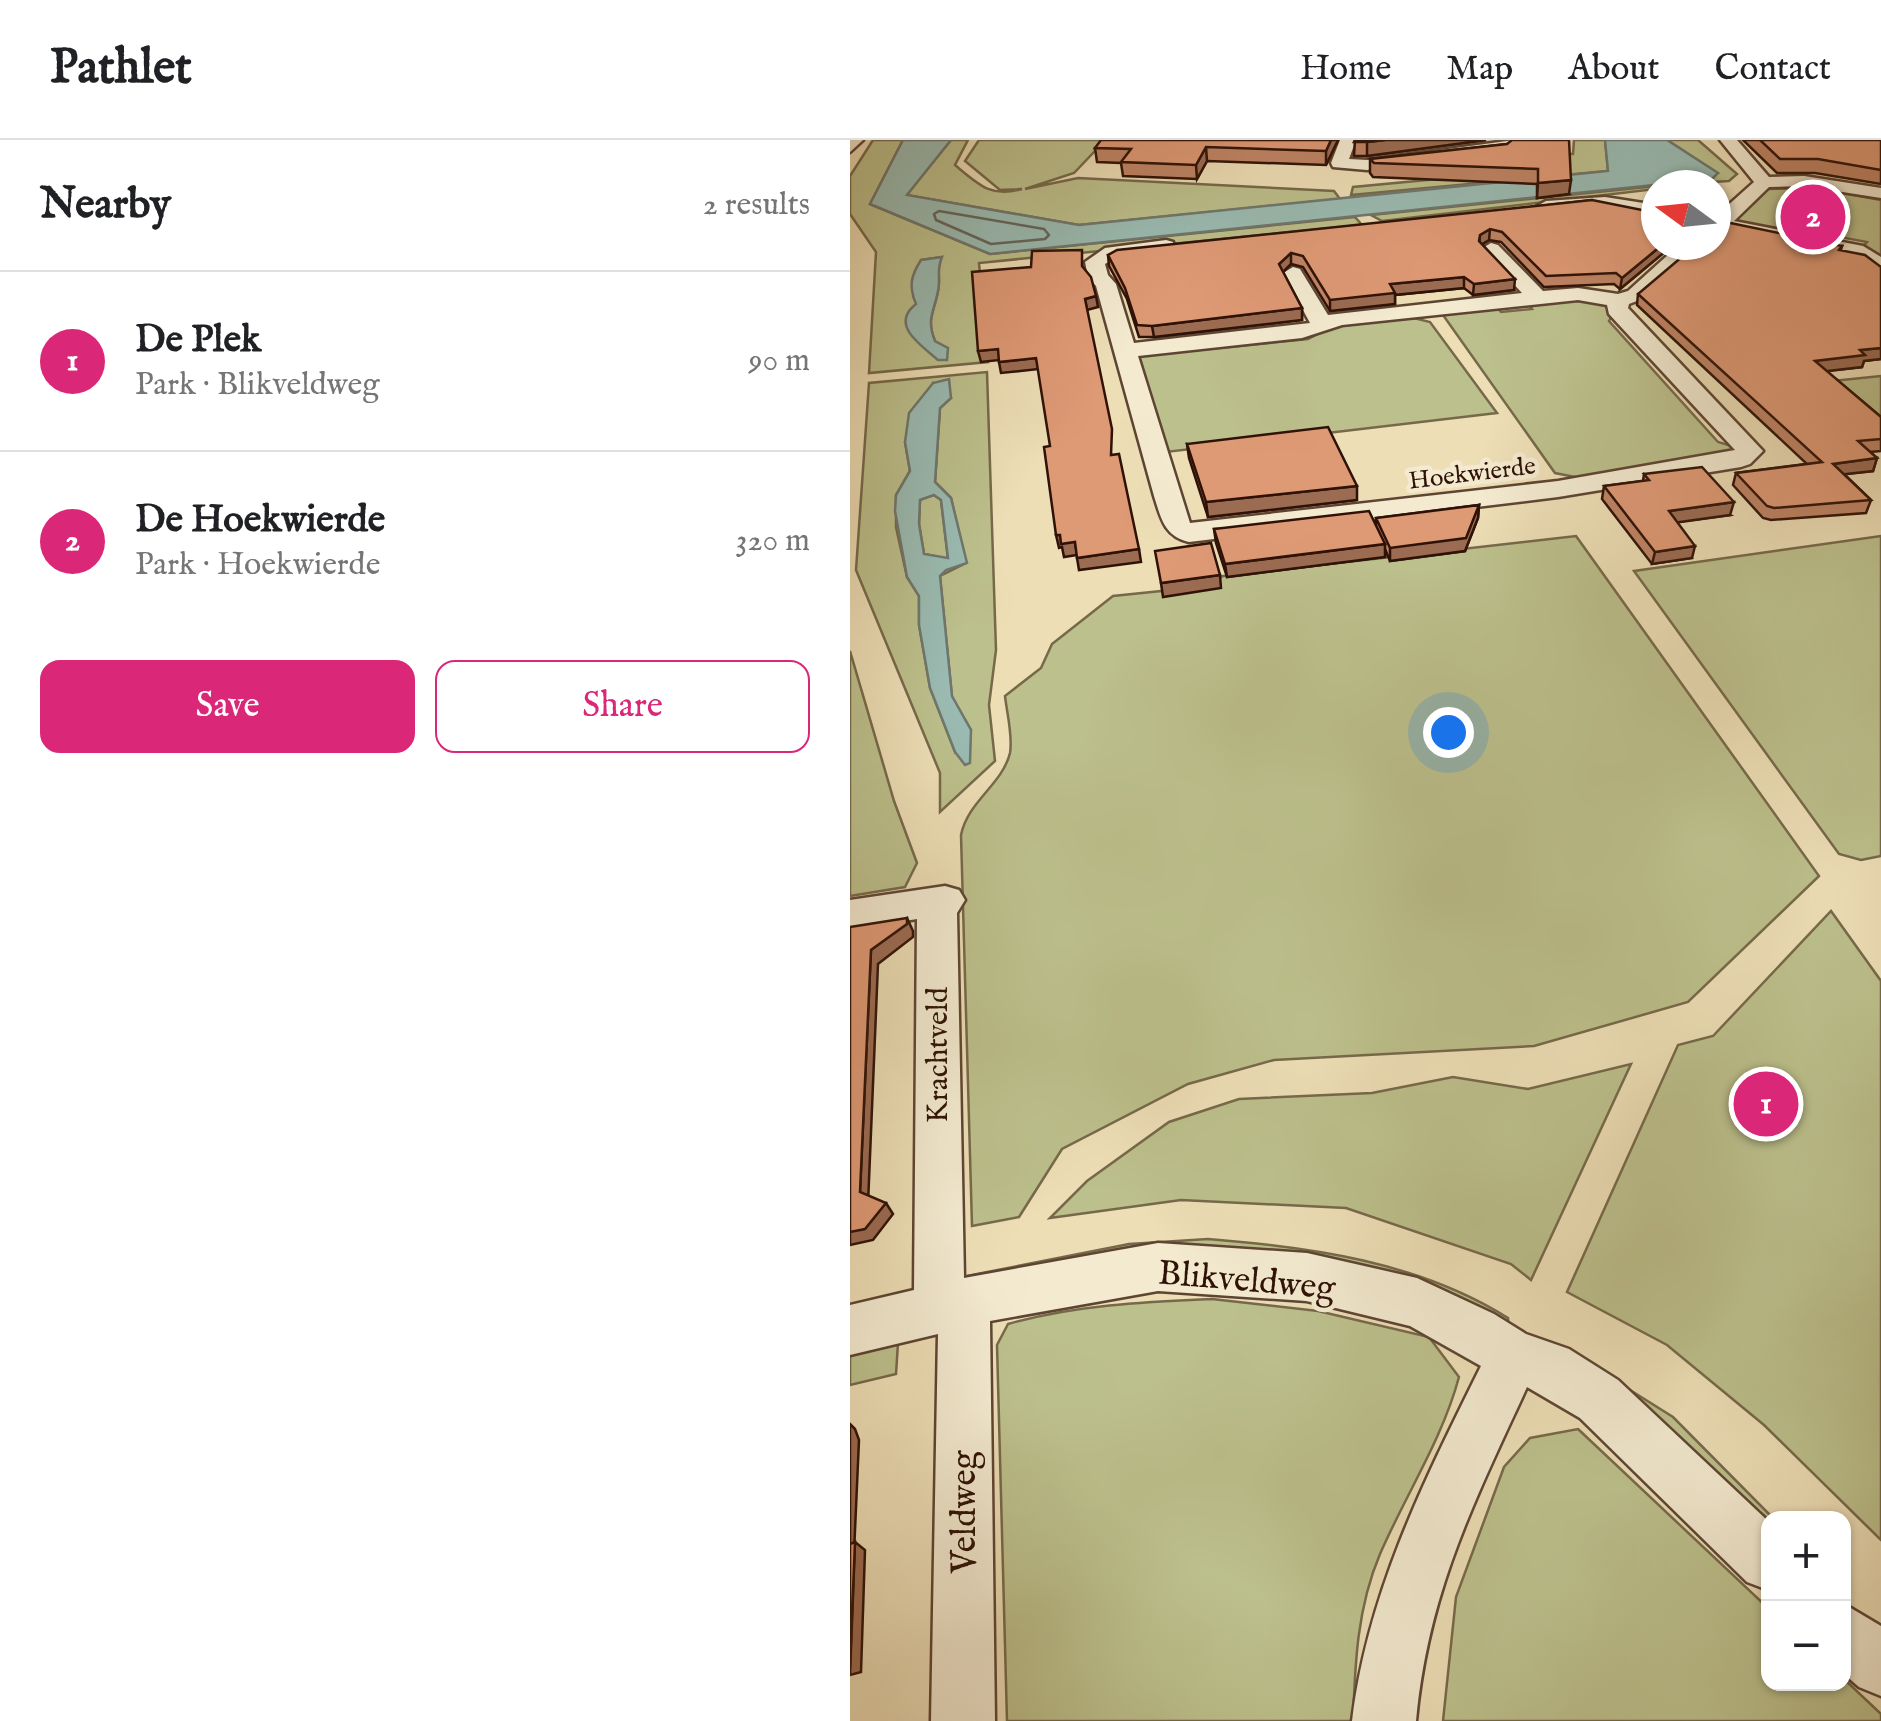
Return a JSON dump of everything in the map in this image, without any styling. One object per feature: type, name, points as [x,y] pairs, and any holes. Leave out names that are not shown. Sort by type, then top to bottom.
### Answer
[{"type":"street","points":[[850,147],[855,140]]},
{"type":"street","points":[[1336,183],[1348,140]]},
{"type":"street","points":[[1339,163],[1367,164],[1505,149],[1506,140]]},
{"type":"street","points":[[1728,140],[1764,182]]},
{"type":"street","points":[[1731,213],[1764,182],[1804,181],[1881,194]]},
{"type":"street","points":[[1518,208],[1605,202],[1641,208]]},
{"type":"street","points":[[1731,225],[1856,250],[1881,265]]},
{"type":"street","name":"Hoekwierde","points":[[1192,243],[1112,252],[1095,262],[1098,276],[1106,284],[1166,496],[1178,526],[1189,534],[1558,489],[1741,460],[1750,452],[1617,309],[1619,300]]},
{"type":"street","points":[[1491,249],[1538,298]]},
{"type":"street","points":[[1124,351],[1324,326],[1336,319],[1538,298],[1578,294],[1619,300],[1635,295],[1674,260]]},
{"type":"street","points":[[1293,273],[1324,326]]},
{"type":"street","name":"Krachtveld","points":[[850,915],[945,900],[937,912],[952,1306]]},
{"type":"street","name":"Blikveldweg","points":[[850,1330],[1022,1289],[1158,1267],[1308,1277],[1417,1303],[1476,1332],[1514,1357],[1550,1368],[1599,1399],[1761,1554]]},
{"type":"street","name":"Veldweg","points":[[952,1306],[963,1721]]},
{"type":"street","points":[[1384,1721],[1386,1674],[1402,1602],[1434,1522],[1514,1357]]},
{"type":"street","points":[[1851,1641],[1881,1665]]},
{"type":"green space","points":[[873,140],[903,140],[870,204],[990,254],[1355,217],[1362,225],[979,263],[988,362],[869,373],[876,252],[850,214],[850,176]],"holes":[[[941,257],[931,321],[935,341],[913,296],[921,260]]]},
{"type":"green space","points":[[951,140],[968,140],[955,165],[994,191],[1022,189],[1000,190],[965,161],[979,140],[1114,140],[1095,151],[1074,173],[1025,189],[1078,178],[1334,191],[1340,199],[1079,225],[906,195]]},
{"type":"green space","points":[[1574,140],[1605,140],[1608,171],[1351,195],[1353,187],[1534,170],[1521,153],[1573,154]]},
{"type":"green space","points":[[1667,140],[1698,140],[1737,174],[1731,179],[1731,170],[1712,170]]},
{"type":"green space","points":[[1641,188],[1641,191],[1382,221],[1371,215]]},
{"type":"green space","points":[[1815,188],[1881,200],[1881,260],[1862,248],[1867,242],[1803,230],[1796,236],[1743,226],[1735,219],[1768,189]]},
{"type":"green space","points":[[1578,297],[1604,304],[1613,314],[1609,321],[1718,442],[1735,447],[1728,455],[1580,478],[1555,473],[1443,315],[1448,311],[1496,306],[1501,312],[1532,309],[1528,303]]},
{"type":"green space","points":[[1414,318],[1430,322],[1497,413],[1166,452],[1139,356],[1308,339],[1331,327]]},
{"type":"green space","points":[[987,372],[996,650],[989,705],[995,761],[940,812],[940,773],[856,570],[869,383]],"holes":[[[933,383],[951,398],[940,408],[935,482],[951,498],[966,563],[940,576],[952,697],[971,730],[955,752],[930,688],[919,625],[919,596],[907,577],[896,527],[896,495],[910,471],[905,442]]]},
{"type":"green space","points":[[1881,376],[1881,445],[1813,383]]},
{"type":"green space","points":[[934,495],[941,500],[948,559],[924,554],[920,499]]},
{"type":"green space","points":[[1576,536],[1819,876],[1688,1002],[1534,1046],[1274,1060],[1188,1084],[1062,1149],[1019,1217],[972,1226],[961,835],[970,812],[1000,775],[1010,753],[1005,696],[1041,668],[1052,644],[1113,596],[1200,587],[1223,576]]},
{"type":"green space","points":[[1881,536],[1881,856],[1861,860],[1839,854],[1634,571]]},
{"type":"green space","points":[[850,651],[894,801],[917,863],[905,887],[850,896]]},
{"type":"green space","points":[[1831,911],[1881,981],[1881,1540],[1764,1425],[1667,1345],[1567,1292],[1678,1045],[1713,1036]]},
{"type":"green space","points":[[1631,1064],[1531,1280],[1511,1264],[1346,1208],[1181,1200],[1050,1218],[1087,1181],[1169,1122],[1239,1099],[1372,1093],[1453,1077],[1528,1089]]},
{"type":"green space","points":[[1208,1239],[1325,1253],[1401,1271],[1474,1299],[1508,1318],[1509,1329],[1474,1307],[982,1280],[967,1276],[1129,1244]]},
{"type":"green space","points":[[1212,1299],[1318,1311],[1429,1337],[1459,1377],[1443,1423],[1372,1574],[1359,1636],[1353,1721],[1007,1721],[997,1345],[1008,1324],[1058,1312]]},
{"type":"green space","points":[[898,1343],[896,1374],[850,1385],[850,1354]]},
{"type":"green space","points":[[1622,1385],[1673,1417],[1766,1511],[1761,1511],[1761,1526],[1612,1395]]},
{"type":"green space","points":[[1578,1429],[1761,1601],[1761,1691],[1851,1691],[1851,1686],[1881,1714],[1881,1721],[1443,1721],[1456,1597],[1504,1467],[1530,1438]]},
{"type":"water","points":[[903,140],[951,140],[907,195],[1079,225],[1608,171],[1605,140],[1667,140],[1713,170],[1641,170],[1641,186],[990,254],[870,204]]},
{"type":"water","points":[[942,257],[931,327],[935,341],[948,348],[947,360],[938,360],[916,341],[906,320],[916,304],[912,282],[917,266],[921,260]]},
{"type":"water","points":[[949,379],[951,398],[940,408],[935,482],[951,498],[967,563],[940,576],[952,696],[971,730],[970,763],[965,765],[955,752],[930,688],[919,625],[919,596],[907,577],[895,511],[896,495],[910,471],[905,442],[909,413],[933,383]],"holes":[[[934,495],[941,500],[948,558],[924,554],[919,524],[920,500]]]},
{"type":"building","points":[[1101,140],[1331,140],[1326,151],[1206,147],[1196,165],[1121,162],[1131,149],[1095,148]]},
{"type":"building","points":[[1512,140],[1569,140],[1571,180],[1538,183],[1538,169],[1374,163],[1370,159],[1507,144]]},
{"type":"building","points":[[1760,140],[1881,140],[1881,170],[1818,159],[1780,159]]},
{"type":"building","points":[[1592,200],[1641,210],[1644,260],[1622,278],[1616,273],[1546,276],[1502,232],[1490,229],[1480,235],[1479,241],[1515,279],[1474,284],[1464,277],[1390,284],[1395,293],[1330,300],[1303,256],[1291,253],[1279,264],[1302,308],[1152,326],[1137,325],[1125,288],[1108,255],[1117,250]]},
{"type":"building","points":[[1731,223],[1842,246],[1839,250],[1865,255],[1881,267],[1881,348],[1860,350],[1865,355],[1815,361],[1881,417],[1881,439],[1858,441],[1877,458],[1833,464],[1871,500],[1767,506],[1736,473],[1822,462],[1638,294],[1678,260],[1731,260]]},
{"type":"building","points":[[1082,250],[1082,266],[1091,277],[1096,296],[1085,299],[1112,429],[1111,455],[1119,454],[1139,549],[1077,558],[1075,542],[1061,544],[1060,535],[1056,535],[1044,447],[1050,446],[1036,358],[999,362],[998,349],[978,351],[972,272],[1031,267],[1032,251]]},
{"type":"building","points":[[1328,427],[1357,486],[1206,502],[1187,444]]},
{"type":"building","points":[[1702,467],[1734,502],[1669,511],[1695,546],[1655,552],[1604,486],[1649,480],[1644,474]]},
{"type":"building","points":[[1479,505],[1466,538],[1390,548],[1376,518]]},
{"type":"building","points":[[1369,511],[1385,544],[1225,564],[1214,529]]},
{"type":"building","points":[[1211,543],[1220,575],[1161,583],[1155,551]]},
{"type":"building","points":[[907,918],[907,924],[871,950],[860,1192],[886,1203],[865,1229],[850,1232],[850,927]]},
{"type":"building","points":[[855,1542],[850,1667],[850,1544]]},
{"type":"place","name":"De Hoekwierde","points":[[1813,217]]},
{"type":"place","name":"De Plek","points":[[1766,1104]]}]
